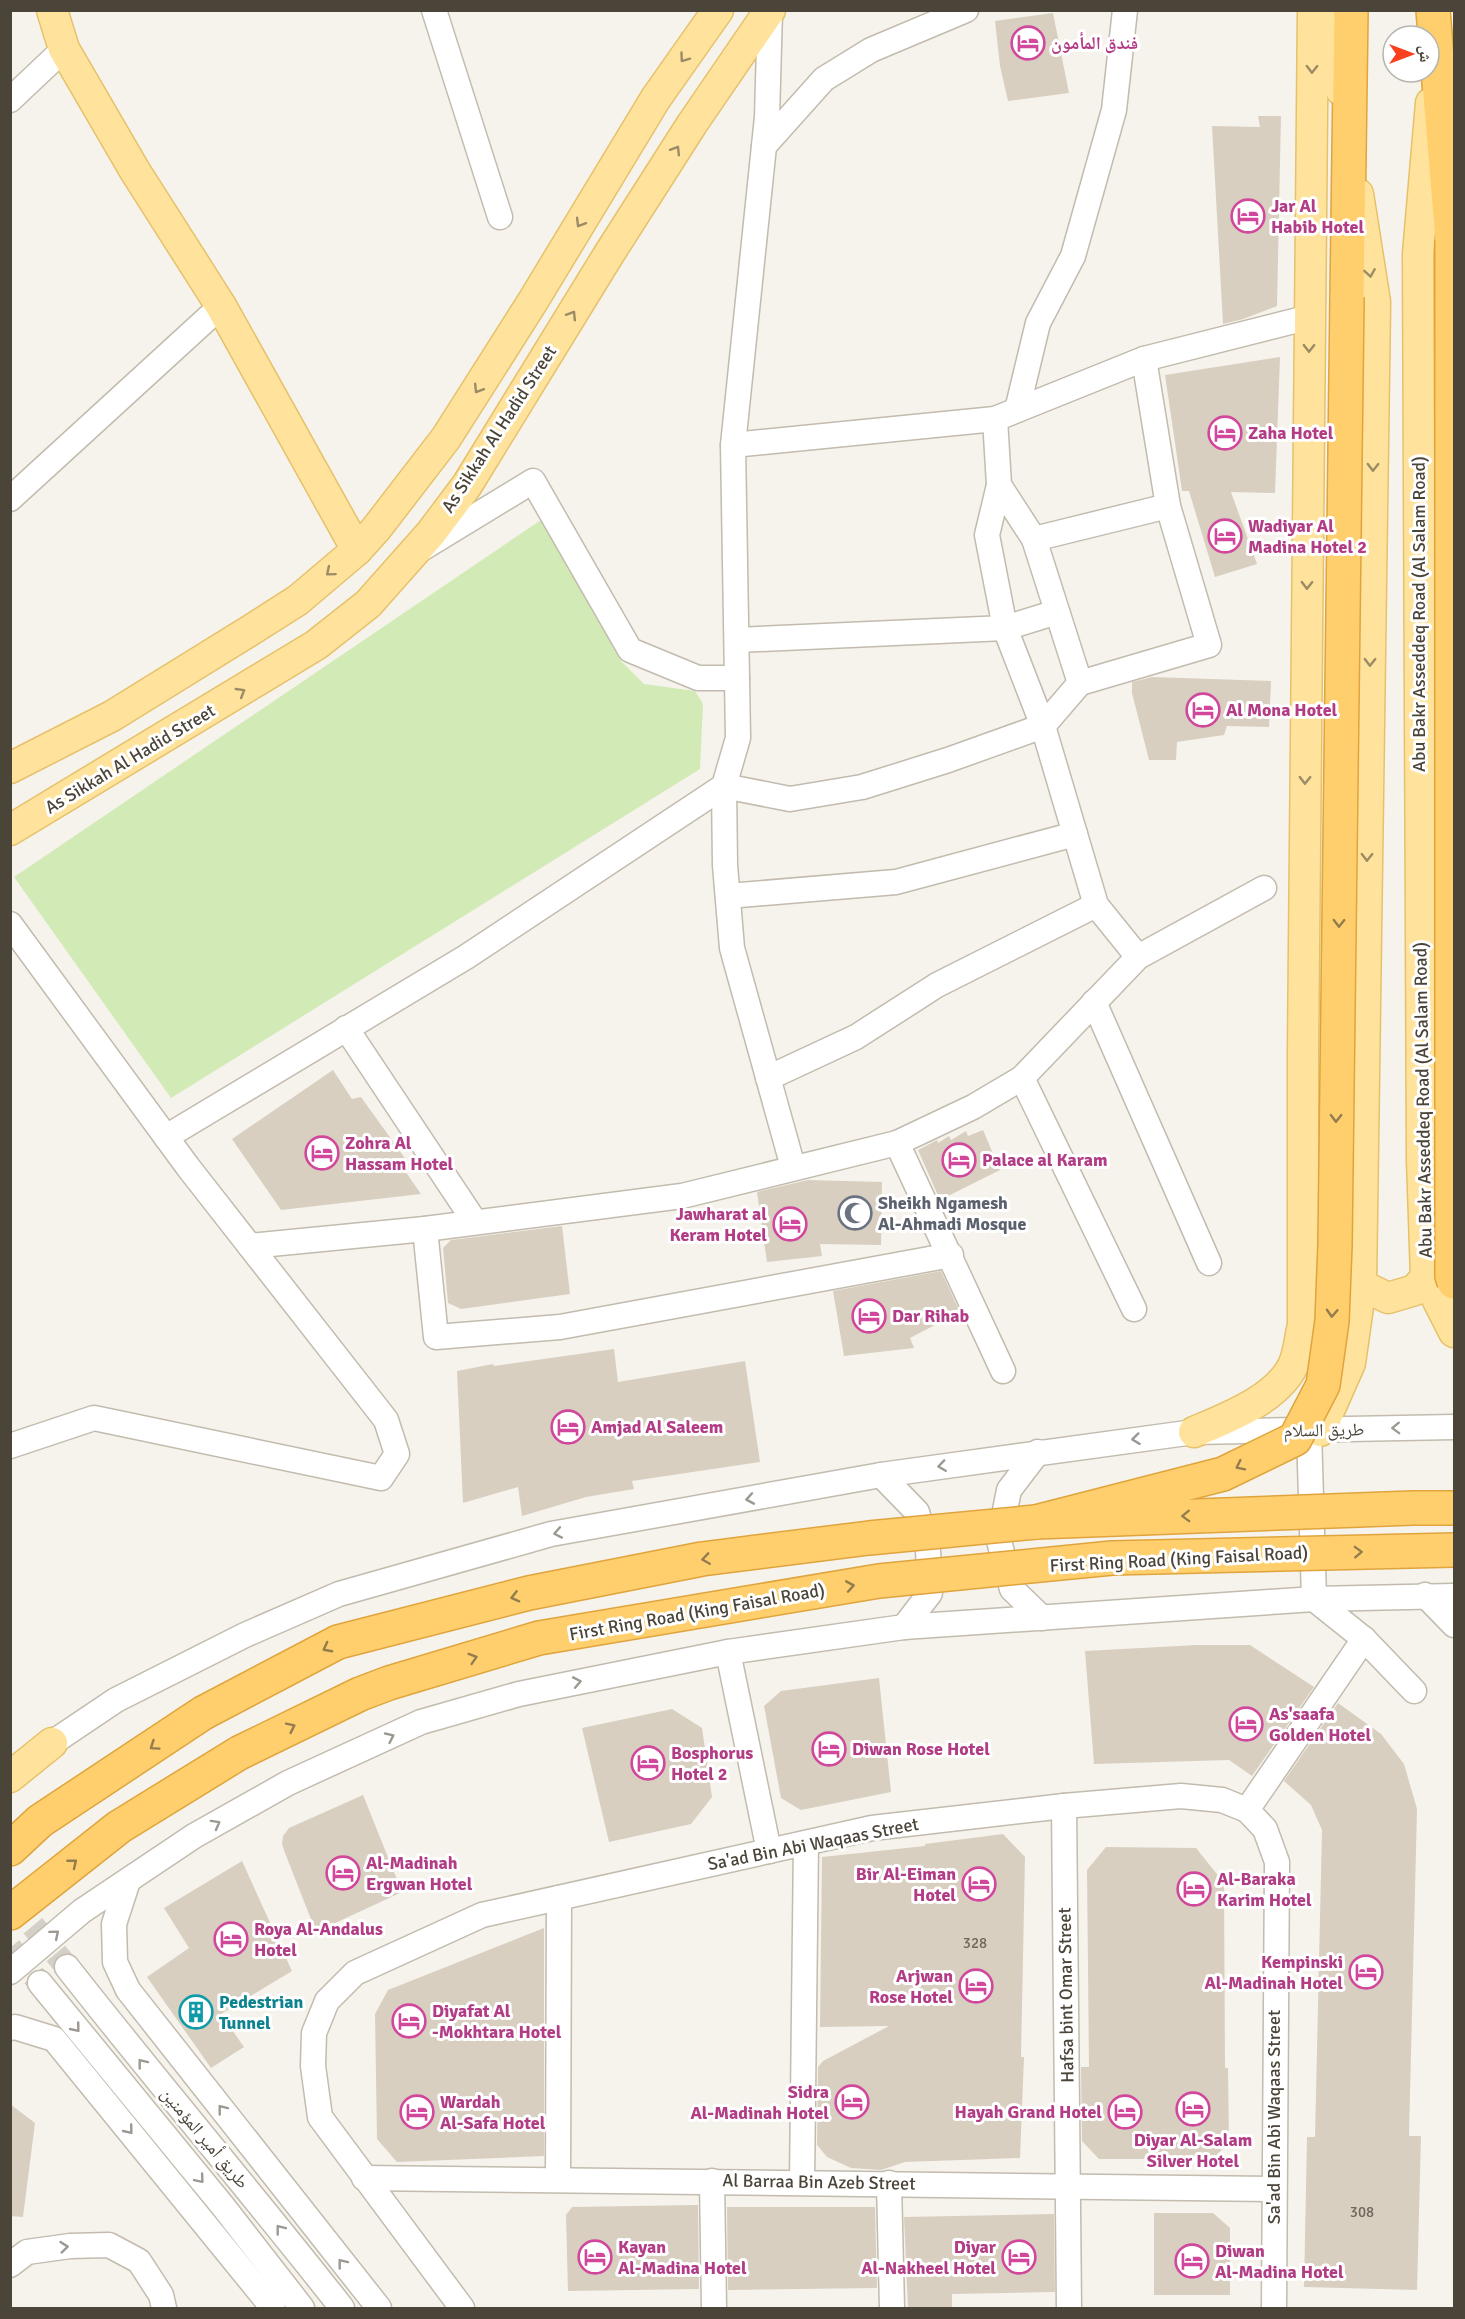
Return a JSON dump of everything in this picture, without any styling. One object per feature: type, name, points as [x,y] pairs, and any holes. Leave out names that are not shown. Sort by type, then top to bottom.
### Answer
[{"type":"highway","points":[[1035,1522],[1223,1474],[1295,1439],[1323,1385],[1332,1321],[1335,1245],[1351,10]]},
{"type":"highway","name":"Abu Bakr Asseddeq Road (Al Salam Road)","points":[[1435,10],[1445,56],[1452,240],[1452,1276],[1440,1279]]},
{"type":"highway","points":[[10,1850],[40,1821],[202,1713],[338,1642],[529,1593],[702,1559],[869,1538],[1035,1522],[1455,1508]]},
{"type":"highway","name":"First Ring Road (King Faisal Road)","points":[[10,1913],[119,1827],[239,1753],[379,1687],[539,1638],[879,1581],[1112,1558],[1455,1550]]},
{"type":"main road","points":[[52,10],[64,49],[135,171],[221,306],[357,550]]},
{"type":"main road","points":[[10,768],[112,716],[251,630],[297,600],[357,550],[376,529],[446,438],[533,301],[656,98],[718,10]]},
{"type":"main road","points":[[1194,1432],[1238,1413],[1274,1391],[1294,1363],[1303,1325],[1313,10]]},
{"type":"main road","points":[[1314,1431],[1350,1363],[1361,1286],[1375,302],[1327,10]]},
{"type":"main road","name":"As Sikkah Al Hadid Street","points":[[10,830],[316,645],[368,604],[467,485],[692,124],[770,11]]},
{"type":"main road","name":"Abu Bakr Asseddeq Road (Al Salam Road)","points":[[1361,1286],[1388,1298],[1440,1279],[1422,1160],[1418,254],[1445,56]]},
{"type":"main road","points":[[1422,1160],[1455,1150]]},
{"type":"main road","points":[[1440,1279],[1455,1332]]},
{"type":"main road","points":[[10,1752],[52,1743]]},
{"type":"main road","points":[[10,1777],[52,1743]]},
{"type":"street","points":[[434,10],[500,217]]},
{"type":"street","points":[[764,146],[824,79],[871,51],[966,10]]},
{"type":"street","points":[[1125,10],[1114,110],[1073,256],[1038,323],[1006,414],[999,485],[987,535],[1005,628],[1043,726],[1096,905],[1138,957]]},
{"type":"street","points":[[770,11],[764,146],[733,445],[738,738],[724,786],[725,865],[732,948],[793,1167]]},
{"type":"street","points":[[10,100],[64,49]]},
{"type":"street","points":[[10,499],[221,306]]},
{"type":"street","points":[[733,445],[1006,414],[1144,359],[1310,317]]},
{"type":"street","points":[[165,1137],[466,957],[724,786],[790,799],[862,788],[1043,726],[1080,682],[1209,645],[1168,506],[1144,359]]},
{"type":"street","points":[[411,555],[533,481],[630,650],[698,678],[737,678]]},
{"type":"street","points":[[999,485],[1034,539],[1080,682]]},
{"type":"street","points":[[1034,539],[1168,506]]},
{"type":"street","points":[[736,640],[1005,628],[1057,612]]},
{"type":"street","points":[[728,896],[896,882],[1075,834]]},
{"type":"street","points":[[250,1246],[425,1229],[682,1196],[897,1143],[973,1107],[1022,1078],[1138,957],[1264,888]]},
{"type":"street","points":[[768,1078],[856,1037],[937,985],[1096,905]]},
{"type":"street","points":[[10,924],[165,1137],[386,1420],[397,1454],[381,1478],[94,1418],[10,1446]]},
{"type":"street","points":[[1094,1002],[1209,1263]]},
{"type":"street","points":[[346,1028],[475,1222]]},
{"type":"street","points":[[1022,1078],[1134,1309]]},
{"type":"street","points":[[897,1143],[951,1255],[1002,1371]]},
{"type":"street","points":[[425,1229],[436,1337],[560,1327],[951,1255]]},
{"type":"street","name":"طريق السلام","points":[[52,1743],[116,1700],[245,1635],[339,1594],[551,1534],[881,1475],[1194,1432],[1455,1427]]},
{"type":"street","points":[[1314,1431],[1314,1599]]},
{"type":"street","points":[[1038,1452],[1009,1490],[999,1541],[1012,1589],[1042,1618]]},
{"type":"street","points":[[881,1475],[917,1512],[928,1550],[930,1593],[904,1627]]},
{"type":"street","points":[[1425,1595],[1455,1625]]},
{"type":"street","points":[[10,1972],[82,1911],[194,1836],[288,1783],[422,1722],[519,1694],[728,1652],[904,1627],[1314,1599],[1455,1596]]},
{"type":"street","points":[[1314,1599],[1364,1639],[1414,1691]]},
{"type":"street","points":[[1247,1810],[1364,1639]]},
{"type":"street","points":[[728,1652],[769,1851]]},
{"type":"street","name":"Sa'ad Bin Abi Waqaas Street","points":[[462,2308],[320,2117],[313,2066],[314,2033],[327,2001],[355,1973],[482,1915],[872,1828],[1064,1806],[1181,1796],[1222,1800],[1247,1810],[1265,1829],[1276,1862],[1274,2308]]},
{"type":"street","name":"Hafsa bint Omar Street","points":[[1064,1806],[1069,2308]]},
{"type":"street","points":[[802,2182],[806,1843]]},
{"type":"street","points":[[128,1881],[114,1924],[115,1962],[128,1990],[378,2308]]},
{"type":"street","points":[[558,2179],[559,1898]]},
{"type":"street","name":"طريق أمير المؤمنين","points":[[67,1967],[149,2072],[257,2200],[342,2308]]},
{"type":"street","points":[[40,1983],[222,2205],[302,2308]]},
{"type":"street","points":[[10,2028],[15,2027],[54,2039],[273,2308]]},
{"type":"street","name":"Al Barraa Bin Azeb Street","points":[[364,2178],[1273,2188]]},
{"type":"street","points":[[712,2181],[714,2308]]},
{"type":"street","points":[[889,2183],[892,2308]]},
{"type":"street","points":[[10,2265],[27,2252],[70,2246],[109,2245],[139,2261],[161,2295],[164,2308]]},
{"type":"green space","points":[[541,520],[621,661],[644,684],[695,691],[703,704],[700,769],[171,1098],[14,877]]},
{"type":"building","name":"فندق المأمون","points":[[1053,13],[1069,93],[1008,101],[1000,66],[995,21]]},
{"type":"building","name":"Jar Al Habib Hotel","points":[[1258,116],[1281,116],[1277,306],[1223,324],[1212,126],[1260,127]]},
{"type":"building","name":"Zaha Hotel","points":[[1280,357],[1275,493],[1231,492],[1257,564],[1215,577],[1189,491],[1182,491],[1165,375]]},
{"type":"building","name":"Al Mona Hotel","points":[[1152,677],[1271,681],[1269,727],[1227,726],[1224,735],[1177,742],[1176,760],[1149,760],[1132,693],[1132,682]]},
{"type":"building","name":"Zohra Al Hassam Hotel","points":[[333,1070],[352,1099],[361,1097],[412,1168],[405,1171],[421,1194],[281,1210],[232,1139]]},
{"type":"building","name":"Palace al Karam","points":[[983,1130],[1000,1170],[940,1200],[918,1150],[937,1140],[938,1143],[949,1136],[951,1140],[966,1131],[968,1136]]},
{"type":"building","points":[[808,1180],[882,1182],[881,1245],[820,1244],[822,1256],[767,1262],[757,1192]]},
{"type":"building","points":[[562,1226],[570,1294],[461,1309],[448,1303],[443,1248],[451,1240]]},
{"type":"building","points":[[941,1271],[960,1312],[910,1338],[914,1348],[844,1356],[833,1291]]},
{"type":"building","points":[[614,1349],[618,1382],[745,1361],[760,1462],[632,1481],[634,1489],[586,1497],[522,1516],[518,1487],[463,1503],[457,1371],[493,1364],[494,1366]]},
{"type":"building","points":[[1197,1645],[1250,1645],[1314,1687],[1252,1776],[1229,1760],[1094,1764],[1085,1651]]},
{"type":"building","name":"Diwan Rose Hotel","points":[[879,1678],[891,1792],[801,1810],[781,1798],[764,1706],[781,1691]]},
{"type":"building","name":"Kempinski Al-Madinah Hotel","points":[[1338,1703],[1381,1734],[1404,1764],[1417,1809],[1409,2136],[1421,2136],[1417,2290],[1304,2287],[1307,2137],[1315,2137],[1322,1830],[1311,1805],[1284,1781]]},
{"type":"building","name":"Bosphorus Hotel 2","points":[[672,1709],[702,1728],[712,1797],[691,1824],[609,1842],[582,1728]]},
{"type":"building","name":"Al-Madinah Ergwan Hotel","points":[[363,1795],[402,1892],[316,1932],[285,1853],[282,1844],[283,1836],[289,1828]]},
{"type":"building","points":[[1003,1834],[1025,1857],[1021,2057],[1024,2057],[1020,2158],[905,2162],[881,2170],[851,2168],[827,2157],[817,2145],[818,2067],[823,2061],[889,2026],[820,2027],[822,1857],[925,1846],[925,1844]]},
{"type":"building","points":[[1106,1847],[1196,1848],[1224,1883],[1225,2068],[1228,2068],[1229,2141],[1214,2159],[1099,2159],[1082,2141],[1081,2067],[1089,2067],[1087,1870]]},
{"type":"building","name":"Roya Al-Andalus Hotel","points":[[242,1861],[292,1971],[221,2014],[244,2047],[211,2068],[147,1977],[189,1948],[164,1908]]},
{"type":"building","points":[[544,1928],[544,2156],[397,2162],[377,2139],[375,2014],[388,1990]]},
{"type":"building","points":[[10,2104],[35,2123],[23,2217],[10,2216]]},
{"type":"building","points":[[698,2205],[699,2289],[568,2291],[566,2215],[572,2207]]},
{"type":"building","points":[[727,2207],[875,2207],[877,2288],[728,2290]]},
{"type":"building","name":"Diwan Al-Madina Hotel","points":[[1154,2213],[1213,2213],[1230,2228],[1230,2295],[1154,2295]]},
{"type":"building","points":[[1054,2214],[1055,2292],[952,2294],[952,2308],[908,2308],[904,2217]]},
{"type":"tunnel","points":[[10,1898],[67,1967]]},
{"type":"tunnel","points":[[10,1948],[40,1983]]},
{"type":"place","name":"فندق المأمون","points":[[1028,43]]},
{"type":"place","name":"Jar Al Habib Hotel","points":[[1248,216]]},
{"type":"place","name":"Zaha Hotel","points":[[1225,433]]},
{"type":"place","name":"Wadiyar Al Madina Hotel 2","points":[[1225,536]]},
{"type":"place","name":"Al Mona Hotel","points":[[1203,710]]},
{"type":"place","name":"Zohra Al Hassam Hotel","points":[[322,1153]]},
{"type":"place","name":"Palace al Karam","points":[[959,1160]]},
{"type":"place","name":"Sheikh Ngamesh Al-Ahmadi Mosque","points":[[855,1213]]},
{"type":"place","name":"Jawharat al Keram Hotel","points":[[790,1224]]},
{"type":"place","name":"Dar Rihab","points":[[869,1316]]},
{"type":"place","name":"Amjad Al Saleem","points":[[568,1427]]},
{"type":"place","name":"As'saafa Golden Hotel","points":[[1246,1724]]},
{"type":"place","name":"Diwan Rose Hotel","points":[[829,1749]]},
{"type":"place","name":"Bosphorus Hotel 2","points":[[648,1763]]},
{"type":"place","name":"Al-Madinah Ergwan Hotel","points":[[343,1873]]},
{"type":"place","name":"Bir Al-Eiman Hotel","points":[[979,1884]]},
{"type":"place","name":"Al-Baraka Karim Hotel","points":[[1194,1889]]},
{"type":"place","name":"Roya Al-Andalus Hotel","points":[[231,1939]]},
{"type":"place","name":"Kempinski Al-Madinah Hotel","points":[[1366,1972]]},
{"type":"place","name":"Arjwan Rose Hotel","points":[[976,1986]]},
{"type":"place","name":"Pedestrian Tunnel","points":[[196,2012]]},
{"type":"place","name":"Diyafat Al -Mokhtara Hotel","points":[[409,2021]]},
{"type":"place","name":"Sidra Al-Madinah Hotel","points":[[852,2102]]},
{"type":"place","name":"Diyar Al-Salam Silver Hotel","points":[[1193,2109]]},
{"type":"place","name":"Wardah Al-Safa Hotel","points":[[417,2112]]},
{"type":"place","name":"Hayah Grand Hotel","points":[[1125,2112]]},
{"type":"place","name":"Kayan Al-Madina Hotel","points":[[595,2257]]},
{"type":"place","name":"Diyar Al-Nakheel Hotel","points":[[1019,2257]]},
{"type":"place","name":"Diwan Al-Madina Hotel","points":[[1192,2261]]}]
